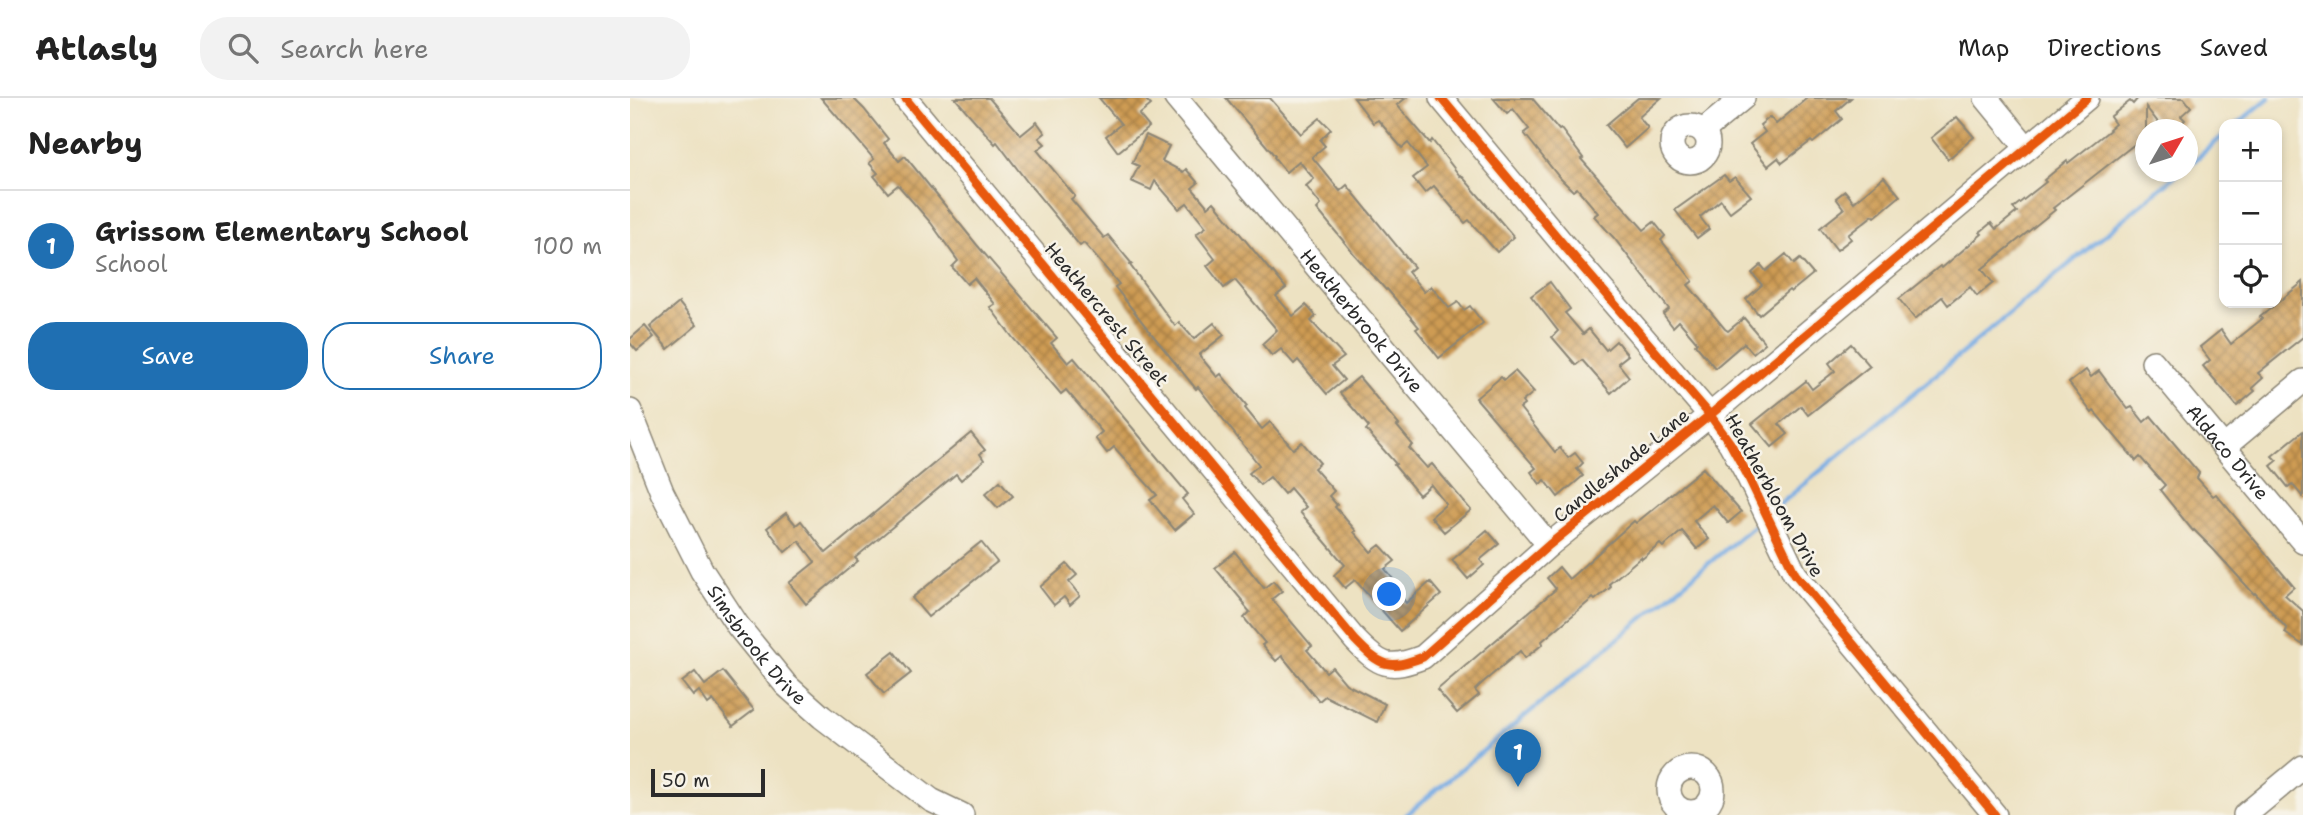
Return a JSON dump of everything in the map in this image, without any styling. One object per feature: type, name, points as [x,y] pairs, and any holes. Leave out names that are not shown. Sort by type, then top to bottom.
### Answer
[{"type":"street","name":"Heathercrest Street","points":[[905,98],[1283,553]]},
{"type":"street","name":"Heatherbrook Drive","points":[[1175,98],[1549,545]]},
{"type":"street","name":"Heatherbloom Drive","points":[[1441,98],[1567,250],[1710,415],[1730,443],[1795,574],[1995,815]]},
{"type":"street","points":[[1703,131],[1743,98]]},
{"type":"street","points":[[1986,98],[2027,148]]},
{"type":"street","name":"Candleshade Lane","points":[[1283,553],[1374,659],[1399,666],[1423,657],[1549,545],[1710,415],[2087,98]]},
{"type":"street","name":"Aldaco Drive","points":[[2152,362],[2303,542]]},
{"type":"street","points":[[2224,447],[2303,381]]},
{"type":"street","name":"Simsbrook Drive","points":[[630,411],[662,492],[702,571],[738,626],[786,685],[822,718],[931,800],[962,815]]},
{"type":"street","points":[[2245,815],[2303,766]]},
{"type":"building","points":[[821,98],[853,98],[864,109],[888,139],[884,143],[899,161],[905,156],[1057,338],[1051,343],[1068,363],[1074,358],[1188,494],[1182,499],[1194,514],[1175,530],[1150,500],[1157,495],[1114,447],[1107,453],[1095,438],[1102,432],[1066,390],[1061,394],[1013,338],[990,307],[995,304],[974,278],[967,284],[952,267],[958,261],[931,223],[898,185],[888,193],[874,176],[878,173],[869,163],[874,159]]},
{"type":"building","points":[[955,98],[989,98],[1021,135],[1037,122],[1045,133],[1039,138],[1045,144],[1037,150],[1075,196],[1071,199],[1104,238],[1108,235],[1132,264],[1130,265],[1175,326],[1179,322],[1194,339],[1214,323],[1224,335],[1199,355],[1217,377],[1221,374],[1262,429],[1270,422],[1293,449],[1302,442],[1320,463],[1314,468],[1334,491],[1329,496],[1356,531],[1354,532],[1371,552],[1380,545],[1395,561],[1385,569],[1393,579],[1389,582],[1406,603],[1430,582],[1441,595],[1400,631],[1355,580],[1345,588],[1334,575],[1345,565],[1300,512],[1306,507],[1290,488],[1284,494],[1270,477],[1260,485],[1249,473],[1259,465],[1115,287],[1119,284],[1084,243],[1080,246],[997,142],[995,144]]},
{"type":"building","points":[[1099,98],[1144,98],[1151,105],[1139,115],[1149,127],[1118,152],[1106,136],[1121,124]]},
{"type":"building","points":[[1226,98],[1270,98],[1301,134],[1320,118],[1331,129],[1320,140],[1325,146],[1312,157],[1340,191],[1347,185],[1414,267],[1408,272],[1424,292],[1431,286],[1449,308],[1458,302],[1464,310],[1470,306],[1483,323],[1439,358],[1416,329],[1419,327],[1317,209],[1321,205],[1306,186],[1314,179],[1299,161],[1286,172]]},
{"type":"building","points":[[1354,98],[1406,98],[1397,105],[1430,143],[1432,140],[1514,237],[1497,252],[1469,220],[1465,223],[1434,186],[1425,193],[1413,178],[1427,167],[1408,143],[1402,148],[1378,120],[1373,123]]},
{"type":"building","points":[[1493,98],[1532,98],[1559,130],[1561,129],[1583,158],[1581,159],[1644,230],[1654,222],[1665,236],[1661,240],[1693,281],[1688,285],[1725,329],[1728,331],[1744,318],[1765,343],[1753,353],[1744,343],[1715,368],[1679,321],[1673,327],[1663,314],[1669,309],[1594,216],[1598,213],[1577,188],[1573,191],[1559,177],[1524,133],[1529,129],[1513,109],[1507,114]]},
{"type":"building","points":[[1638,98],[1661,98],[1639,117],[1648,128],[1625,148],[1606,125]]},
{"type":"building","points":[[1807,98],[1851,98],[1836,111],[1842,119],[1813,143],[1811,141],[1782,163],[1778,158],[1768,166],[1750,144],[1765,132],[1760,125],[1770,117],[1776,124]]},
{"type":"building","points":[[2138,98],[2184,98],[2191,107],[2181,116],[2184,119],[2155,119],[2146,107],[2146,119],[2135,119],[2135,144],[2053,208],[2055,210],[1982,269],[1993,283],[1977,296],[1970,287],[1948,305],[1942,297],[1915,319],[1899,299],[1940,266],[1942,268],[1991,223],[1996,229],[2017,212],[2013,208],[2046,182],[2044,180],[2110,130],[2115,124],[2110,117],[2130,101],[2133,104]]},
{"type":"building","points":[[1957,117],[1974,137],[1948,159],[1931,138]]},
{"type":"building","points":[[1146,135],[1169,146],[1162,161],[1183,172],[1186,169],[1198,183],[1192,188],[1208,207],[1214,202],[1286,288],[1276,296],[1293,316],[1306,305],[1316,316],[1311,321],[1344,357],[1332,366],[1344,380],[1327,394],[1298,360],[1294,364],[1281,349],[1272,356],[1262,344],[1277,330],[1235,280],[1224,288],[1207,266],[1215,259],[1196,234],[1206,227],[1187,203],[1179,209],[1155,181],[1151,190],[1131,181],[1139,166],[1132,163]]},
{"type":"building","points":[[1724,175],[1729,181],[1735,177],[1751,196],[1730,212],[1721,200],[1700,217],[1709,229],[1697,238],[1675,210]]},
{"type":"building","points":[[1884,177],[1900,196],[1848,235],[1851,239],[1837,250],[1820,228],[1844,209],[1836,198],[1845,191],[1854,202]]},
{"type":"building","points":[[1786,254],[1794,264],[1800,259],[1813,274],[1759,315],[1746,299],[1762,285],[1752,273],[1761,265],[1766,271]]},
{"type":"building","points":[[1550,282],[1570,309],[1565,313],[1583,334],[1589,329],[1606,350],[1616,341],[1628,355],[1618,363],[1629,377],[1611,393],[1582,360],[1576,365],[1552,337],[1558,331],[1531,296]]},
{"type":"building","points":[[2303,282],[2303,337],[2258,373],[2263,378],[2252,388],[2255,391],[2237,406],[2203,366],[2210,360],[2200,347],[2221,330],[2231,344],[2262,319],[2260,317],[2271,308],[2282,308],[2282,299]]},
{"type":"building","points":[[679,303],[697,325],[668,349],[650,327]]},
{"type":"building","points":[[645,326],[654,337],[637,351],[630,339]]},
{"type":"building","points":[[1851,344],[1870,366],[1808,415],[1801,406],[1779,424],[1788,434],[1772,447],[1752,424],[1806,381],[1812,389],[1835,371],[1829,363]]},
{"type":"building","points":[[2086,370],[2091,377],[2099,371],[2128,409],[2132,407],[2144,422],[2151,416],[2199,473],[2197,478],[2213,496],[2216,494],[2294,587],[2285,595],[2303,611],[2303,645],[2285,633],[2287,629],[2255,593],[2193,531],[2160,490],[2165,485],[2140,457],[2136,461],[2094,411],[2092,413],[2069,383]]},
{"type":"building","points":[[1515,371],[1534,392],[1522,402],[1524,405],[1520,408],[1555,452],[1560,448],[1568,458],[1575,453],[1583,463],[1577,469],[1583,476],[1558,497],[1545,480],[1540,484],[1531,472],[1536,468],[1476,398],[1501,377],[1504,380]]},
{"type":"building","points":[[1359,377],[1399,425],[1397,426],[1413,445],[1409,448],[1427,468],[1432,464],[1471,510],[1444,532],[1431,517],[1446,504],[1431,485],[1419,495],[1366,430],[1369,427],[1340,393]]},
{"type":"building","points":[[2303,431],[2303,497],[2292,484],[2288,487],[2271,466],[2277,461],[2272,456]]},
{"type":"building","points":[[971,433],[985,450],[980,454],[984,460],[961,480],[956,474],[855,558],[858,561],[806,604],[789,583],[815,562],[799,541],[785,552],[767,528],[786,513],[796,525],[801,521],[826,553]]},
{"type":"building","points":[[1703,468],[1741,512],[1728,523],[1713,505],[1694,521],[1709,539],[1697,549],[1682,531],[1663,547],[1660,544],[1609,584],[1611,587],[1595,600],[1593,598],[1525,658],[1520,651],[1481,684],[1475,690],[1479,695],[1457,713],[1437,690],[1556,589],[1547,578],[1559,567],[1569,579],[1634,521],[1636,523]]},
{"type":"building","points":[[1000,481],[1013,496],[998,508],[985,494]]},
{"type":"building","points":[[1487,530],[1499,544],[1480,560],[1484,565],[1468,579],[1452,560]]},
{"type":"building","points":[[981,542],[997,562],[928,617],[912,598]]},
{"type":"building","points":[[1235,552],[1264,588],[1273,581],[1282,591],[1272,599],[1312,646],[1307,650],[1326,672],[1332,667],[1346,684],[1385,704],[1377,722],[1325,696],[1319,701],[1282,656],[1276,661],[1262,645],[1265,643],[1244,618],[1250,612],[1215,568]]},
{"type":"building","points":[[1067,564],[1077,575],[1069,582],[1080,596],[1070,605],[1064,597],[1054,605],[1040,587]]},
{"type":"building","points":[[894,652],[911,673],[884,694],[867,673]]},
{"type":"building","points":[[723,671],[754,710],[733,726],[713,700],[708,704],[699,691],[693,696],[682,682],[695,672],[705,685]]},
{"type":"waterway","points":[[2243,119],[2269,98]]},
{"type":"waterway","points":[[2198,157],[2219,139]]},
{"type":"waterway","points":[[1772,511],[2168,182]]},
{"type":"waterway","points":[[1406,815],[1762,519]]},
{"type":"cycle path","points":[[905,98],[1355,640],[1372,656],[1386,664],[1402,664],[1423,657],[1549,545],[1710,415],[2087,98]]},
{"type":"cycle path","points":[[1441,98],[1710,415],[1746,472],[1795,574],[1995,815]]},
{"type":"place","name":"Grissom Elementary School","points":[[1518,787]]}]
